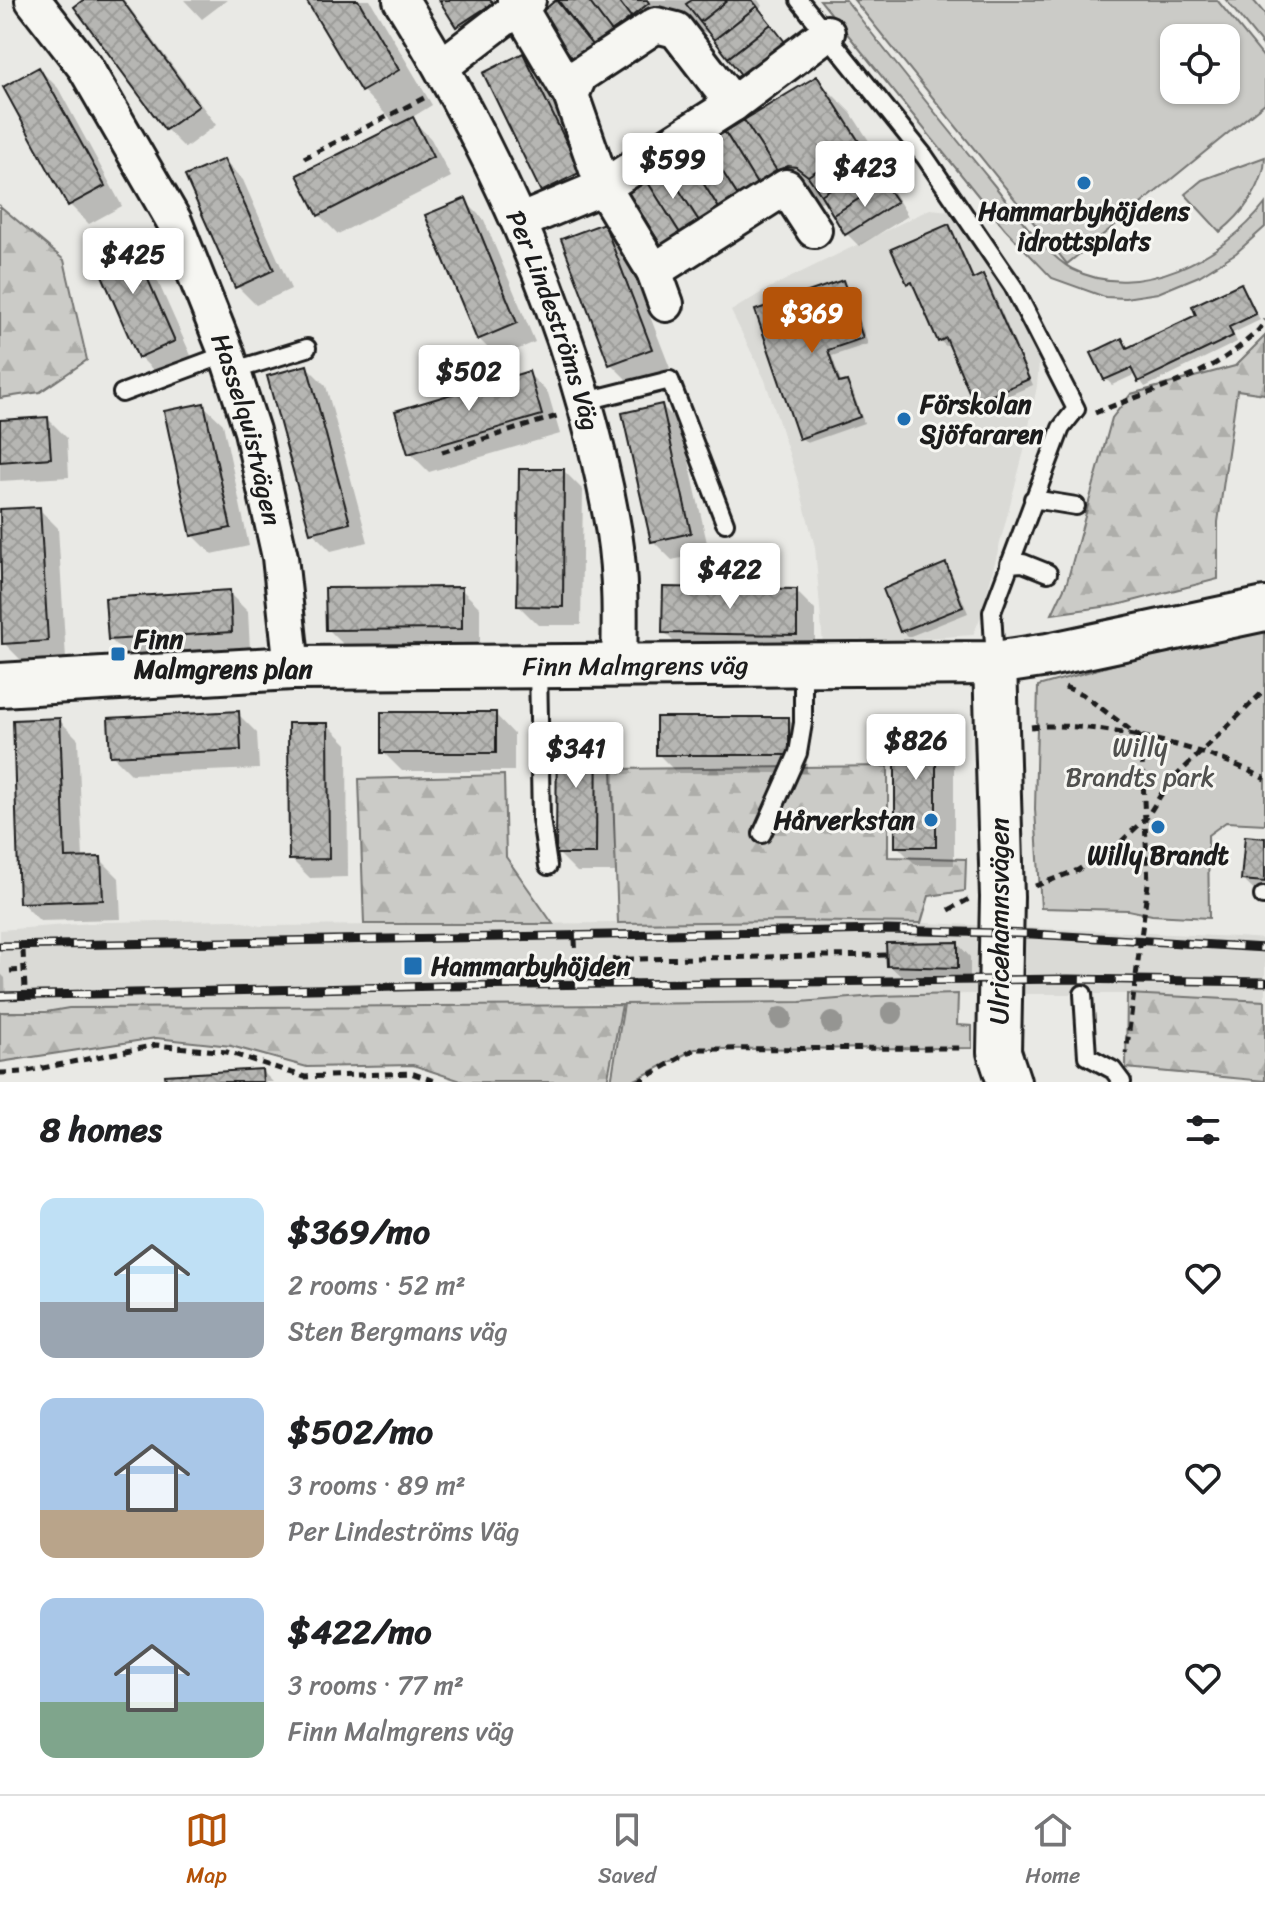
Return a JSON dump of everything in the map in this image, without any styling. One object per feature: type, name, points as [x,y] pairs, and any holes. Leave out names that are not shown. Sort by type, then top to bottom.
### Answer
[{"type":"street","name":"Hasselquistvägen","points":[[33,0],[85,67],[174,221],[230,363],[252,431],[280,557],[292,668]]},
{"type":"street","name":"Per Lindeströms Väg","points":[[401,0],[446,74],[546,283],[582,402],[614,535],[620,606],[619,667]]},
{"type":"street","points":[[446,74],[521,2],[571,95],[603,187],[654,271],[666,304]]},
{"type":"street","points":[[571,95],[580,75],[656,25],[676,30],[733,104]]},
{"type":"street","points":[[519,222],[603,187],[733,104],[827,33]]},
{"type":"street","points":[[654,271],[786,187],[814,230]]},
{"type":"street","name":"Finn Malmgrens väg","points":[[0,685],[292,668],[995,663],[1048,655],[1265,609]]},
{"type":"street","name":"Ulricehamnsvägen","points":[[995,663],[998,731],[986,898],[999,1052],[1009,1082]]},
{"type":"lane","points":[[799,0],[925,157],[1013,286],[1076,409],[1061,428],[992,612],[995,663]]},
{"type":"lane","points":[[122,393],[230,363],[307,348]]},
{"type":"lane","points":[[582,402],[670,380],[725,523]]},
{"type":"lane","points":[[1033,499],[1076,506]]},
{"type":"lane","points":[[1009,564],[1023,563],[1048,573]]},
{"type":"lane","points":[[762,834],[798,753],[803,723],[803,666]]},
{"type":"lane","points":[[538,668],[541,819],[548,866]]},
{"type":"lane","points":[[1083,994],[1087,1056],[1113,1070],[1122,1080]]},
{"type":"path","points":[[304,158],[420,102],[446,74]]},
{"type":"path","points":[[1061,428],[1198,374],[1231,354],[1262,328],[1265,320]]},
{"type":"path","points":[[442,452],[562,414],[582,402]]},
{"type":"path","points":[[949,910],[1078,870],[1122,841],[1147,817],[1167,785],[1265,690]]},
{"type":"path","points":[[1082,694],[1141,738],[1148,883],[1122,1080]]},
{"type":"path","points":[[998,731],[1051,725],[1141,738],[1240,765],[1265,779]]},
{"type":"path","points":[[575,940],[576,979]]},
{"type":"path","points":[[23,951],[25,989]]},
{"type":"path","points":[[576,960],[887,955]]},
{"type":"path","points":[[10,971],[24,970]]},
{"type":"path","points":[[0,1073],[23,1072],[156,1045],[227,1052],[305,1077],[411,1073],[437,1082]]},
{"type":"path","points":[[638,1082],[695,1049],[972,1048]]},
{"type":"shaded area","name":"Förskolan Sjöfararen","points":[[930,209],[950,211],[997,274],[1039,362],[1024,451],[981,616],[973,635],[823,645],[815,547],[797,478],[765,380],[731,311],[769,288]]},
{"type":"shaded area","points":[[236,920],[260,926],[881,921],[1265,939],[1265,1001],[1127,994],[972,994],[876,996],[800,1002],[134,1007],[0,1012],[0,930],[105,922]]},
{"type":"green space","points":[[820,0],[846,0],[1030,231],[1072,269],[1098,278],[1124,281],[1151,277],[1203,257],[1227,241],[1265,204],[1265,227],[1236,253],[1199,276],[1158,293],[1125,298],[1105,297],[1052,278],[1005,229]]},
{"type":"green space","name":"Hammarbyhöjdens idrottsplats","points":[[854,0],[1217,0],[1237,24],[1160,24],[1160,104],[1240,104],[1240,28],[1265,59],[1265,103],[1067,264]]},
{"type":"green space","points":[[1226,0],[1253,0],[1265,14],[1265,48]]},
{"type":"green space","points":[[1265,157],[1261,178],[1251,199],[1220,232],[1185,194],[1202,180]]},
{"type":"green space","points":[[0,206],[64,260],[87,360],[40,392],[0,398]]},
{"type":"green space","points":[[1265,336],[1265,394],[1237,390],[1218,522],[1218,579],[1117,605],[1052,614],[1067,582],[1112,418],[1131,394],[1235,366]]},
{"type":"green space","name":"Willy Brandts park","points":[[1265,626],[1265,824],[1226,822],[1208,835],[1209,918],[1152,915],[1128,910],[1041,908],[1035,809],[1038,686],[1211,637]]},
{"type":"green space","points":[[888,766],[888,857],[966,859],[965,891],[929,896],[921,923],[618,923],[612,769]]},
{"type":"green space","points":[[504,775],[506,857],[553,924],[364,924],[359,779]]},
{"type":"green space","points":[[958,994],[957,1025],[972,1026],[972,1048],[695,1049],[631,1082],[611,1082],[624,1004],[800,1002]]},
{"type":"green space","points":[[1127,994],[1265,1001],[1265,1081],[1126,1068]]},
{"type":"green space","points":[[622,1005],[607,1082],[464,1082],[413,1065],[307,1067],[231,1046],[156,1038],[0,1062],[0,1012],[46,1012],[69,1008]]},
{"type":"building","points":[[83,0],[122,0],[199,106],[165,130],[74,7]]},
{"type":"building","points":[[306,0],[358,0],[399,70],[361,92]]},
{"type":"building","points":[[439,0],[490,0],[493,3],[456,27]]},
{"type":"building","points":[[556,0],[593,46],[574,60],[539,14]]},
{"type":"building","points":[[558,0],[588,0],[612,32],[593,46]]},
{"type":"building","points":[[588,0],[618,0],[631,17],[612,32]]},
{"type":"building","points":[[618,0],[647,0],[649,3],[631,17]]},
{"type":"building","points":[[692,0],[728,0],[700,22],[686,4]]},
{"type":"building","points":[[728,0],[752,0],[757,6],[714,40],[700,22]]},
{"type":"building","points":[[757,6],[771,24],[728,58],[714,40]]},
{"type":"building","points":[[771,24],[785,42],[742,76],[728,58]]},
{"type":"building","points":[[523,53],[581,172],[541,192],[483,73]]},
{"type":"building","points":[[39,67],[105,186],[68,206],[3,87]]},
{"type":"building","points":[[817,76],[860,143],[808,176],[796,167],[788,166],[777,171],[744,120]]},
{"type":"building","points":[[413,117],[433,157],[318,216],[297,175]]},
{"type":"building","points":[[744,120],[777,171],[757,184],[725,132]]},
{"type":"building","points":[[725,132],[757,184],[738,196],[705,144]]},
{"type":"building","points":[[860,143],[872,163],[821,195],[808,176]]},
{"type":"building","points":[[705,144],[738,196],[719,208],[686,156]]},
{"type":"building","points":[[686,156],[719,208],[699,221],[666,169]]},
{"type":"building","points":[[224,159],[274,270],[235,288],[185,176]]},
{"type":"building","points":[[872,163],[884,183],[833,215],[821,195]]},
{"type":"building","points":[[666,169],[699,221],[680,233],[647,181]]},
{"type":"building","points":[[647,181],[680,233],[661,245],[628,193]]},
{"type":"building","points":[[884,183],[897,202],[845,235],[833,215]]},
{"type":"building","points":[[466,198],[517,323],[477,340],[425,215]]},
{"type":"building","points":[[604,223],[652,349],[609,365],[561,239]]},
{"type":"building","points":[[949,224],[973,279],[983,274],[1029,379],[974,403],[946,338],[938,342],[912,282],[907,284],[891,249]]},
{"type":"building","points":[[128,234],[175,341],[138,358],[91,250]]},
{"type":"building","points":[[843,280],[863,338],[828,350],[839,383],[847,381],[860,417],[799,439],[755,310]]},
{"type":"building","points":[[1241,283],[1256,314],[1229,327],[1233,336],[1138,382],[1131,368],[1104,380],[1091,353],[1122,338],[1127,348],[1196,315],[1192,306]]},
{"type":"building","points":[[307,365],[350,523],[310,533],[267,376]]},
{"type":"building","points":[[529,371],[542,415],[408,454],[395,411]]},
{"type":"building","points":[[204,403],[231,528],[191,536],[164,411]]},
{"type":"building","points":[[662,404],[691,533],[651,542],[622,413]]},
{"type":"building","points":[[48,417],[51,458],[0,462],[0,420]]},
{"type":"building","points":[[519,469],[564,469],[563,607],[517,606]]},
{"type":"building","points":[[40,507],[48,641],[2,644],[0,509]]},
{"type":"building","points":[[946,563],[963,607],[900,632],[883,589]]},
{"type":"building","points":[[462,587],[462,629],[326,630],[325,588]]},
{"type":"building","points":[[663,587],[797,589],[797,635],[662,633]]},
{"type":"building","points":[[230,590],[232,632],[108,640],[105,598]]},
{"type":"building","points":[[239,711],[241,750],[110,756],[108,718]]},
{"type":"building","points":[[381,712],[496,712],[496,753],[381,753]]},
{"type":"building","points":[[656,717],[789,717],[789,755],[656,755]]},
{"type":"building","points":[[60,718],[65,858],[101,857],[103,900],[19,903],[13,720]]},
{"type":"building","points":[[895,718],[936,718],[936,847],[895,847]]},
{"type":"building","points":[[288,723],[328,723],[329,859],[289,860]]},
{"type":"building","points":[[557,725],[597,725],[596,854],[556,854]]},
{"type":"building","points":[[1245,836],[1265,838],[1265,882],[1241,880]]},
{"type":"building","points":[[958,942],[958,968],[887,966],[886,943]]},
{"type":"building","points":[[262,1069],[263,1082],[166,1082],[165,1075]]},
{"type":"railway","points":[[0,946],[887,930],[1032,934],[1265,948]]},
{"type":"railway","points":[[0,996],[441,986],[1068,979],[1265,982]]},
{"type":"place","name":"Hammarbyhöjdens idrottsplats","points":[[1084,183]]},
{"type":"place","name":"Förskolan Sjöfararen","points":[[904,419]]},
{"type":"place","name":"Finn Malmgrens plan","points":[[118,654]]},
{"type":"place","name":"Hårverkstan","points":[[931,820]]},
{"type":"place","name":"Willy Brandt","points":[[1158,827]]},
{"type":"place","name":"Hammarbyhöjden","points":[[413,966]]}]
